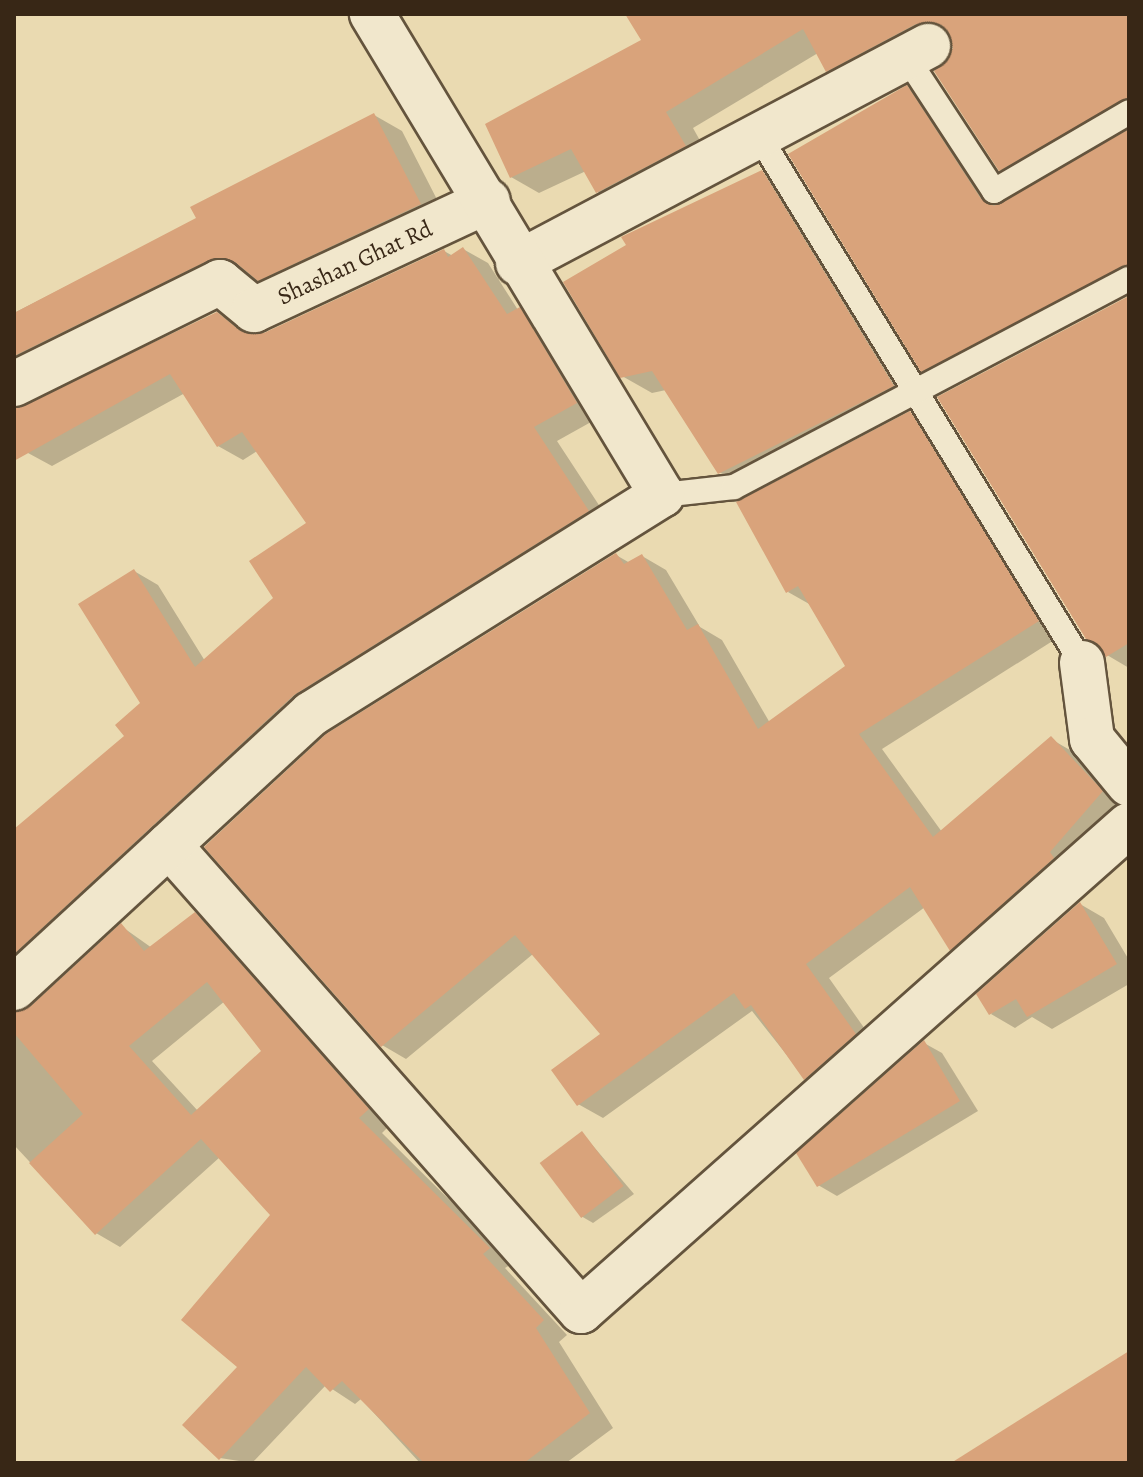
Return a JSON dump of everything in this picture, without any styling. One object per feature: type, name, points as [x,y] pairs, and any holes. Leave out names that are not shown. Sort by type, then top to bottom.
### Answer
[{"type":"street","points":[[14,988],[311,714],[662,495],[518,263],[488,201],[372,14]]},
{"type":"street","points":[[518,263],[918,52]]},
{"type":"street","name":"Shashan Ghat Rd","points":[[14,384],[220,282],[254,310],[488,201]]},
{"type":"street","points":[[1082,663],[1092,739],[1129,784]]},
{"type":"street","points":[[169,845],[581,1311],[1129,825]]},
{"type":"lane","points":[[918,52],[994,191],[1129,112]]},
{"type":"lane","points":[[759,136],[1082,663]]},
{"type":"lane","points":[[662,495],[734,487],[1129,279]]},
{"type":"building","points":[[625,14],[1129,14],[1129,97],[999,171],[934,71],[953,48],[942,25],[916,24],[826,72],[803,29],[666,112],[686,146],[596,193],[571,149],[510,178],[485,124],[641,40]]},
{"type":"building","points":[[907,85],[981,199],[994,206],[1129,129],[1129,264],[921,372],[788,154]]},
{"type":"building","points":[[374,113],[421,204],[258,281],[235,262],[209,260],[14,356],[14,313],[196,218],[190,207]]},
{"type":"building","points":[[762,170],[894,386],[718,474],[652,371],[620,378],[563,282],[626,245],[621,237]]},
{"type":"building","points":[[463,247],[507,314],[520,307],[577,403],[534,427],[589,511],[294,695],[14,954],[14,829],[124,736],[115,725],[140,703],[78,604],[134,569],[195,667],[273,598],[249,561],[306,523],[242,432],[217,447],[170,374],[14,461],[14,409],[217,312],[239,330],[264,333],[444,249],[448,257]]},
{"type":"building","points":[[1129,296],[1129,643],[1106,657],[1086,639],[937,397]]},
{"type":"building","points":[[910,411],[1039,621],[859,734],[933,837],[1051,736],[1103,791],[1050,852],[1054,858],[950,951],[910,887],[806,964],[856,1034],[804,1080],[751,1005],[745,1009],[734,993],[577,1106],[551,1070],[600,1034],[515,935],[381,1047],[204,847],[326,734],[616,553],[624,564],[642,554],[687,630],[698,624],[758,729],[845,666],[798,586],[786,593],[736,502]]},
{"type":"building","points":[[1080,902],[1117,964],[1027,1017],[1016,999],[989,1015],[976,994]]},
{"type":"building","points":[[195,912],[369,1109],[359,1118],[490,1248],[483,1254],[544,1320],[536,1328],[590,1413],[524,1463],[424,1463],[342,1381],[330,1392],[306,1367],[219,1460],[182,1425],[237,1367],[181,1320],[270,1215],[201,1139],[95,1235],[29,1163],[83,1114],[14,1033],[14,1012],[31,1006],[121,923],[144,951]],"holes":[[[207,982],[261,1051],[191,1115],[129,1046]]]},
{"type":"building","points":[[924,1040],[960,1101],[817,1187],[796,1153]]},
{"type":"building","points":[[582,1131],[624,1186],[581,1218],[540,1163]]},
{"type":"building","points":[[1129,1351],[1129,1463],[951,1463]]}]
